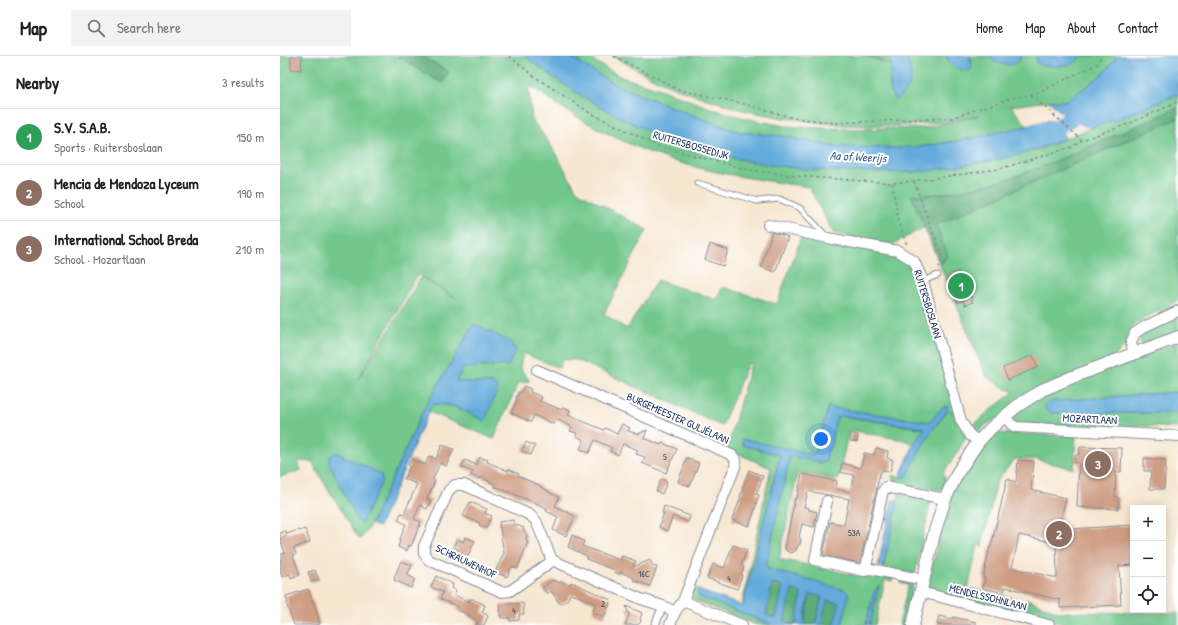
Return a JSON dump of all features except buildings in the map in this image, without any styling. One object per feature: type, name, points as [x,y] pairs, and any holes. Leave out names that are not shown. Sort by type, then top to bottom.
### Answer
[{"type":"street","name":"RUITERSBOSLAAN","points":[[768,225],[898,251],[914,261],[923,281],[961,421],[969,434],[978,442]]},
{"type":"street","points":[[1134,354],[1131,343],[1135,333],[1146,326],[1178,311]]},
{"type":"street","points":[[913,625],[939,516],[945,499],[958,472],[978,442],[1004,416],[1028,398],[1075,376],[1178,337]]},
{"type":"street","name":"BURGEMEESTER GULJÉLAAN","points":[[537,370],[732,455],[736,461],[683,601]]},
{"type":"street","name":"MOZARTLAAN","points":[[1004,416],[1012,425],[1016,427],[1178,436]]},
{"type":"street","name":"SCHRAUWENHOF","points":[[455,485],[464,485],[530,515],[536,521],[552,560],[510,591],[502,592],[429,560],[424,554],[424,546],[449,490],[455,485]]},
{"type":"street","points":[[866,568],[883,491],[886,487],[945,499]]},
{"type":"street","points":[[827,501],[815,560],[865,571],[866,568],[924,580]]},
{"type":"street","points":[[552,560],[641,599],[663,606],[675,612]]},
{"type":"street","name":"MENDELSSOHNLAAN","points":[[921,592],[1049,625]]},
{"type":"street","points":[[670,625],[675,612],[683,601],[742,625]]},
{"type":"street","points":[[656,625],[663,606]]},
{"type":"lane","points":[[697,183],[757,200],[779,199],[800,208],[828,238]]},
{"type":"lane","points":[[923,281],[938,275]]},
{"type":"path","name":"RUITERSBOSSEDIJK","points":[[509,56],[535,77],[590,113],[658,146],[745,169],[795,176],[892,183],[999,169],[1072,147],[1082,140],[1128,124],[1178,102]]},
{"type":"path","points":[[614,56],[679,90],[741,103],[793,118],[836,123],[951,118],[1008,99],[1038,93],[1097,64],[1101,56]]},
{"type":"path","points":[[1031,95],[1082,140]]},
{"type":"path","points":[[914,181],[942,254],[938,275]]},
{"type":"path","points":[[892,183],[899,224],[914,261]]},
{"type":"green space","points":[[280,56],[397,56],[442,82],[448,72],[421,56],[525,56],[536,65],[604,108],[656,134],[690,147],[722,156],[794,168],[827,171],[915,172],[986,162],[1040,149],[1178,94],[1178,108],[1098,143],[1023,173],[957,191],[912,195],[925,227],[891,245],[833,233],[809,187],[711,171],[673,161],[621,140],[589,124],[528,85],[532,120],[550,144],[577,191],[647,230],[604,314],[627,329],[657,280],[716,300],[723,287],[777,304],[801,237],[883,250],[906,258],[915,268],[958,418],[950,410],[967,437],[943,474],[946,480],[942,490],[895,484],[892,476],[906,478],[926,439],[947,411],[943,407],[930,422],[828,407],[815,455],[743,439],[743,445],[780,455],[743,606],[742,604],[771,468],[727,449],[751,363],[748,363],[722,426],[577,360],[562,360],[559,368],[523,353],[520,368],[530,381],[518,383],[494,439],[429,412],[432,404],[449,405],[461,409],[485,421],[492,383],[456,381],[463,368],[509,365],[474,324],[424,409],[371,524],[360,540],[315,468],[313,462],[298,461],[301,470],[280,477]],"holes":[[[418,274],[456,298],[421,277],[358,379]],[[335,452],[380,474],[330,456]]]},
{"type":"green space","points":[[397,56],[421,56],[449,72],[442,83]]},
{"type":"green space","points":[[569,56],[586,56],[621,77],[657,88],[713,109],[745,118],[784,126],[845,129],[923,128],[978,116],[942,122],[893,126],[843,125],[784,118],[742,110],[689,93],[657,80],[612,56],[866,56],[891,65],[890,89],[896,101],[908,85],[911,76],[905,56],[946,56],[946,58],[972,62],[970,56],[989,56],[991,59],[1020,60],[1020,56],[1037,56],[1036,58],[1053,65],[1062,65],[1079,58],[1079,56],[1115,56],[1115,59],[1103,74],[1066,101],[1049,101],[1011,106],[1027,126],[962,140],[925,146],[899,148],[836,147],[783,136],[739,132],[616,85]]},
{"type":"green space","points":[[866,56],[892,56],[891,65]]},
{"type":"green space","points":[[1178,108],[1178,118],[936,225],[947,253],[940,265],[911,195],[934,194],[979,187],[1023,174]]},
{"type":"green space","points":[[1178,118],[1178,301],[1143,319],[1133,326],[1128,333],[1126,344],[1117,354],[987,424],[976,434],[969,430],[996,405],[1014,392],[986,376],[940,265],[947,253],[936,225]]},
{"type":"green space","points":[[1178,315],[1178,332],[1141,346],[1140,335],[1143,331]]},
{"type":"green space","points":[[1178,342],[1178,392],[1053,401],[1051,413],[1178,413],[1178,428],[1142,426],[1016,425],[1012,418],[1028,404],[1062,386]]},
{"type":"green space","points":[[842,416],[925,429],[914,444],[904,440],[849,430],[838,480],[798,472],[779,559],[868,578],[869,575],[873,573],[893,578],[892,581],[885,580],[875,625],[870,625],[879,586],[874,592],[866,625],[842,625],[849,594],[768,569],[766,566],[790,456],[824,463],[837,417]]},
{"type":"green space","points":[[993,433],[1076,436],[1074,469],[1035,459],[1015,459],[997,480],[982,546],[978,545],[968,588],[1016,599],[1013,612],[927,590],[947,503],[969,462]]},
{"type":"green space","points":[[899,494],[931,500],[915,574],[883,568]]},
{"type":"green space","points":[[901,581],[913,584],[904,625],[899,625],[908,585],[900,583]]},
{"type":"green space","points":[[772,584],[783,586],[776,618],[766,615]]},
{"type":"green space","points":[[694,586],[701,591],[698,592],[698,596],[771,625],[757,625],[694,600],[691,594]]},
{"type":"green space","points":[[792,590],[800,592],[801,595],[796,625],[784,622]]},
{"type":"green space","points":[[810,594],[822,597],[815,625],[804,625]]},
{"type":"green space","points":[[1027,599],[1058,612],[1178,613],[1178,625],[1070,625],[1023,614]]},
{"type":"green space","points":[[826,600],[839,603],[834,625],[821,625]]},
{"type":"water","points":[[525,56],[569,56],[616,85],[739,132],[783,136],[836,147],[899,148],[925,146],[962,140],[1052,120],[1060,125],[1065,138],[1047,146],[1012,156],[921,172],[840,171],[775,166],[712,153],[670,140],[648,131],[604,109],[562,83]]},
{"type":"water","points":[[892,56],[905,56],[911,73],[911,81],[909,86],[896,101],[891,92],[890,86]]},
{"type":"water","points":[[946,56],[970,56],[972,68],[969,71],[962,70],[952,65]]},
{"type":"water","points":[[989,56],[1020,56],[1020,60],[1017,63],[1004,65],[996,62]]},
{"type":"water","points":[[1037,56],[1079,56],[1079,58],[1072,64],[1044,66],[1037,63]]},
{"type":"water","points":[[1115,56],[1178,56],[1178,94],[1141,110],[1091,128],[1066,118],[1049,101],[1066,101],[1103,74],[1115,59]]},
{"type":"water","points":[[474,324],[509,341],[516,349],[509,365],[463,368],[456,381],[492,383],[498,388],[485,421],[461,409],[449,405],[432,404],[379,527],[371,524],[424,409]]},
{"type":"water","points":[[1178,392],[1178,413],[1051,413],[1045,409],[1047,403],[1053,401]]},
{"type":"water","points":[[948,406],[947,411],[926,439],[906,478],[900,476],[914,444],[925,428],[842,416],[837,417],[825,463],[790,456],[766,566],[768,569],[845,590],[849,594],[842,625],[834,625],[839,603],[827,600],[821,625],[815,625],[822,597],[810,594],[804,625],[796,625],[801,595],[800,592],[792,590],[784,621],[794,625],[773,625],[698,596],[698,591],[701,591],[743,606],[780,455],[743,445],[743,439],[815,455],[828,407],[930,422],[943,407]],"holes":[[[772,584],[783,586],[776,618],[766,615]]]},
{"type":"water","points":[[335,452],[381,474],[382,481],[362,523],[358,521],[329,463],[330,456]]},
{"type":"water","points":[[892,500],[898,500],[883,568],[878,566]]},
{"type":"water","points":[[879,585],[870,625],[866,625],[874,592]]},
{"type":"waterway","name":"Aa of Weerijs","points":[[1041,134],[1049,132],[1075,116],[1088,111]]},
{"type":"place","name":"S.V. S.A.B.","points":[[961,286]]},
{"type":"place","name":"International School Breda","points":[[1098,464]]},
{"type":"place","name":"Mencia de Mendoza Lyceum","points":[[1059,534]]}]
